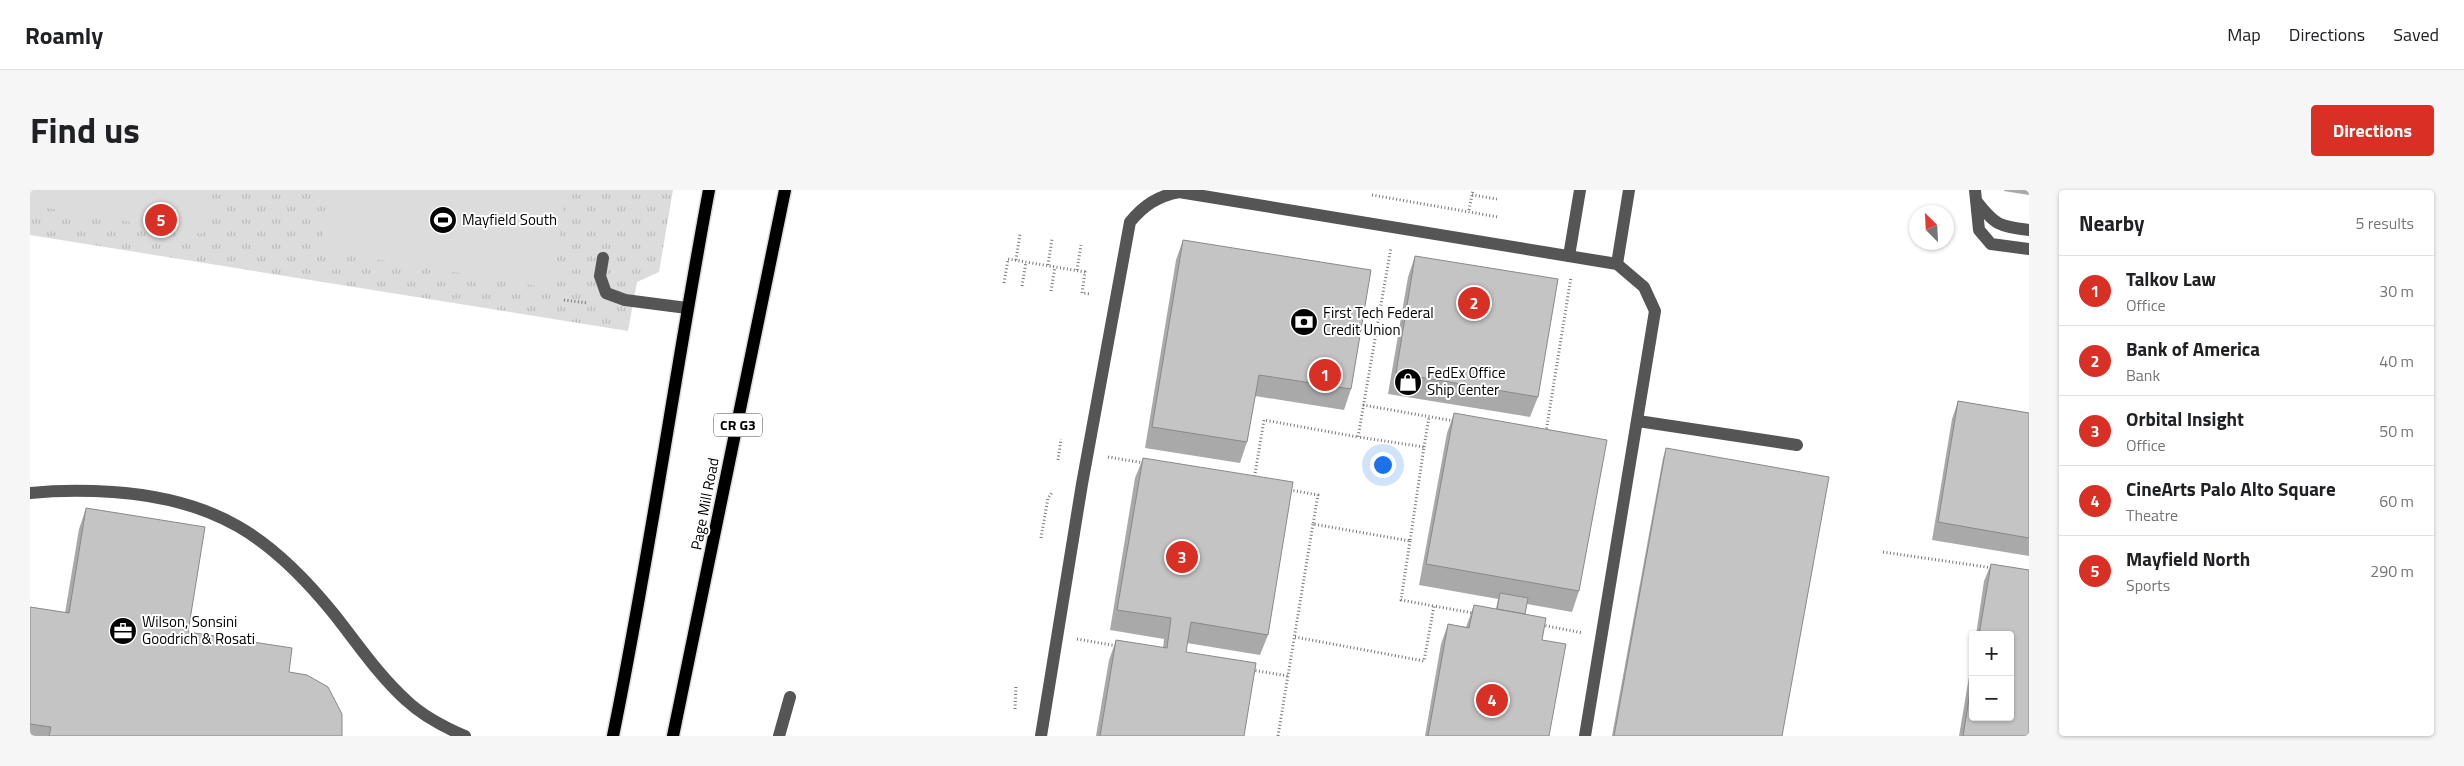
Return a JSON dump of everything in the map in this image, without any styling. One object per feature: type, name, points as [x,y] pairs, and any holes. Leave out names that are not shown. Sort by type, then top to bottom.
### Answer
[{"type":"main road","points":[[613,736],[666,450],[687,308],[709,190]]},
{"type":"main road","name":"Page Mill Road","points":[[673,736],[784,190]]},
{"type":"lane","points":[[1571,257],[1580,190]]},
{"type":"lane","points":[[1617,264],[1630,190]]},
{"type":"lane","points":[[1041,736],[1088,453],[1130,222],[1148,203],[1165,194],[1179,192],[1617,264],[1644,287],[1655,311],[1585,736]]},
{"type":"lane","points":[[1976,196],[1992,221],[2010,227],[2029,230]]},
{"type":"lane","points":[[1976,196],[1980,230],[1991,244],[2029,249]]},
{"type":"lane","points":[[603,258],[600,276],[606,293],[625,300],[687,308]]},
{"type":"lane","points":[[1638,422],[1797,445]]},
{"type":"lane","points":[[30,493],[88,490],[164,498],[199,507],[231,522],[268,546],[306,581],[407,701],[436,723],[465,736]]},
{"type":"lane","points":[[779,736],[790,697]]},
{"type":"path","points":[[1470,210],[1472,192],[1497,199]]},
{"type":"path","points":[[1372,195],[1412,201],[1416,204],[1438,208],[1470,210],[1472,213],[1498,217]]},
{"type":"path","points":[[1358,437],[1395,227]]},
{"type":"path","points":[[1016,260],[1020,234]]},
{"type":"path","points":[[1048,265],[1052,239]]},
{"type":"path","points":[[1077,270],[1081,245]]},
{"type":"path","points":[[1545,436],[1571,257]]},
{"type":"path","points":[[1004,283],[1008,259],[1016,260],[1085,272],[1082,293],[1091,294]]},
{"type":"path","points":[[1022,286],[1026,262]]},
{"type":"path","points":[[1051,291],[1055,266]]},
{"type":"path","points":[[1363,405],[1458,422]]},
{"type":"path","points":[[1429,417],[1401,600],[1479,614]]},
{"type":"path","points":[[1254,483],[1264,420],[1424,447]]},
{"type":"path","points":[[1058,460],[1061,439]]},
{"type":"path","points":[[1088,453],[1151,464]]},
{"type":"path","points":[[1278,736],[1318,495],[1281,488]]},
{"type":"path","points":[[1041,538],[1048,498],[1052,493]]},
{"type":"path","points":[[1313,524],[1410,541]]},
{"type":"path","points":[[1883,552],[2000,569]]},
{"type":"path","points":[[1295,637],[1424,661],[1434,606]]},
{"type":"path","points":[[1538,625],[1601,636]]},
{"type":"path","points":[[1057,636],[1126,648]]},
{"type":"path","points":[[1243,668],[1288,676]]},
{"type":"path","points":[[1015,709],[1016,686]]},
{"type":"green space","points":[[30,190],[673,190],[659,272],[637,282],[628,331],[30,235]]},
{"type":"green space","points":[[30,190],[210,190],[203,234],[30,205]]},
{"type":"green space","name":"Mayfield South","points":[[330,190],[567,190],[551,288],[320,250]]},
{"type":"building","points":[[1183,240],[1371,270],[1351,389],[1259,375],[1247,442],[1152,427]]},
{"type":"building","points":[[1415,256],[1558,279],[1538,397],[1396,373]]},
{"type":"building","points":[[1958,401],[2029,413],[2029,538],[1938,522]]},
{"type":"building","points":[[1454,413],[1607,440],[1579,591],[1426,564]]},
{"type":"building","points":[[1666,448],[1829,477],[1782,736],[1614,736]]},
{"type":"building","points":[[1143,458],[1293,482],[1268,635],[1191,622],[1186,652],[1256,663],[1244,736],[1100,736],[1116,640],[1167,648],[1171,618],[1117,610]]},
{"type":"building","name":"Wilson, Sonsini Goodrich & Rosati","points":[[86,508],[205,527],[188,632],[292,648],[289,672],[307,675],[328,687],[342,714],[342,736],[49,736],[51,727],[30,724],[30,607],[69,613]]},
{"type":"building","points":[[1991,564],[2029,570],[2029,736],[1963,736],[1969,699],[1969,721],[2014,721],[2014,631],[1980,631]]},
{"type":"building","points":[[1500,593],[1528,598],[1525,614],[1497,609]]},
{"type":"building","points":[[1474,605],[1546,618],[1542,640],[1566,644],[1549,736],[1428,736],[1448,624],[1469,628]]},
{"type":"place","name":"Mayfield North","points":[[161,220]]},
{"type":"place","name":"Mayfield South","points":[[443,220]]},
{"type":"place","name":"Bank of America","points":[[1474,303]]},
{"type":"place","name":"First Tech Federal Credit Union","points":[[1304,322]]},
{"type":"place","name":"Talkov Law","points":[[1325,375]]},
{"type":"place","name":"FedEx Office Ship Center","points":[[1408,382]]},
{"type":"place","name":"Orbital Insight","points":[[1182,557]]},
{"type":"place","name":"Wilson, Sonsini Goodrich & Rosati","points":[[123,631]]},
{"type":"place","name":"CineArts Palo Alto Square","points":[[1492,700]]}]
